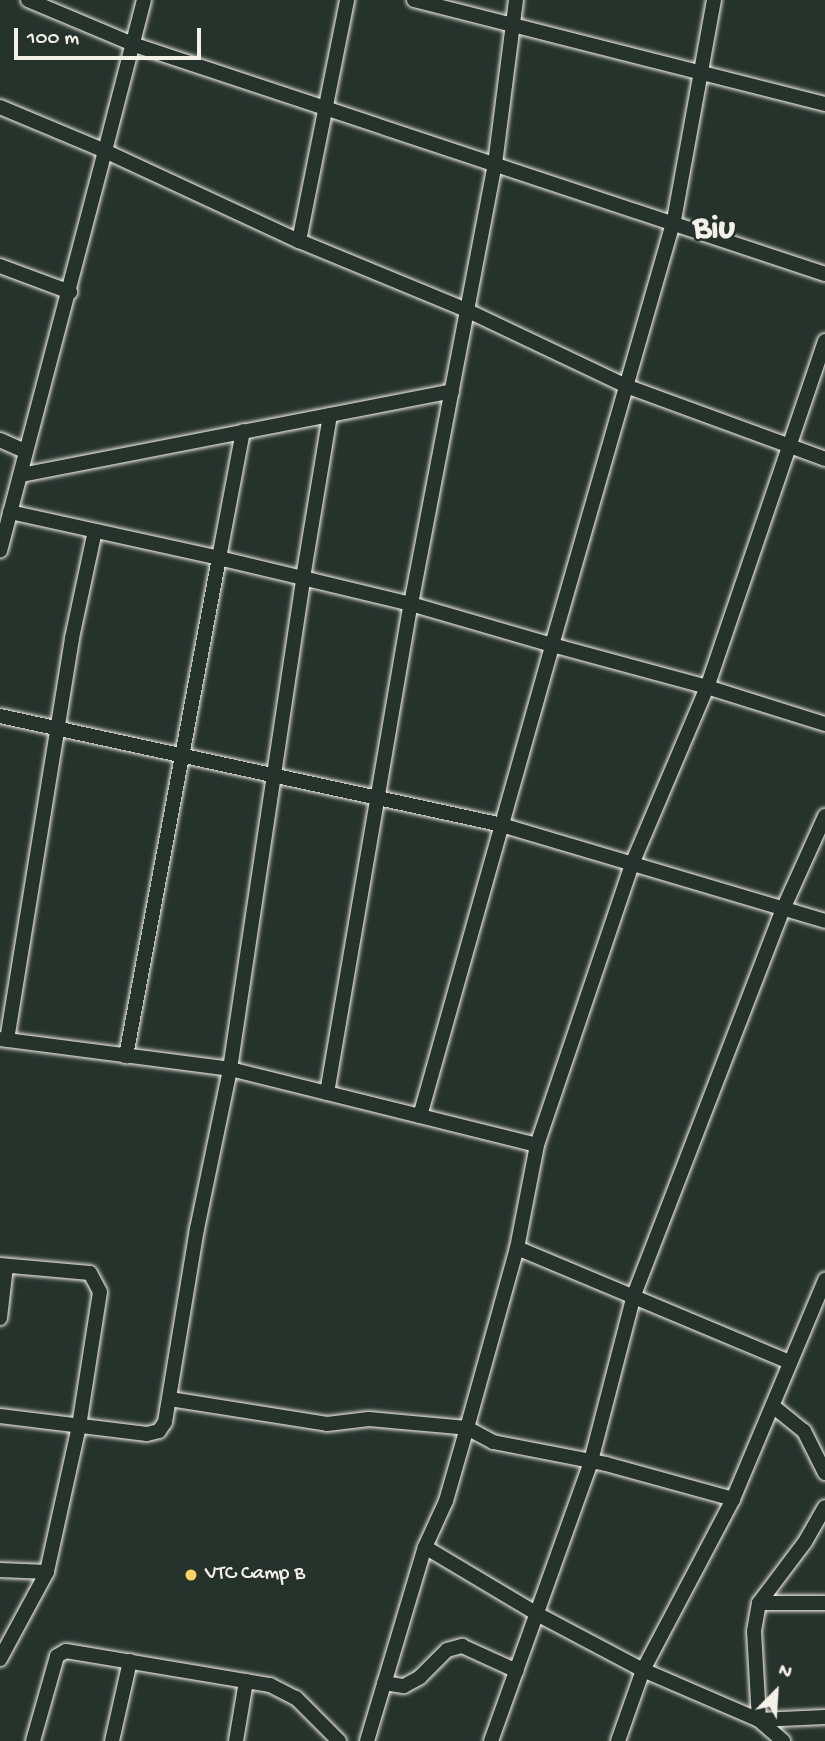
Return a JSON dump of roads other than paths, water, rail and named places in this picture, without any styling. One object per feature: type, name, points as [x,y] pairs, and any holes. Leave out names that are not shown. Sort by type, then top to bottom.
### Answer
[{"type":"street","points":[[28,0],[135,45],[674,220],[825,274]]},
{"type":"street","points":[[0,550],[135,45],[144,0]]},
{"type":"street","points":[[299,241],[347,0]]},
{"type":"street","points":[[414,0],[701,70],[825,104]]},
{"type":"street","points":[[327,1093],[411,604],[452,391],[464,309],[495,164],[516,0]]},
{"type":"street","points":[[420,1116],[498,824],[674,220],[714,0]]},
{"type":"street","points":[[0,107],[105,151],[299,241],[464,309],[626,386],[825,459]]},
{"type":"street","points":[[0,265],[70,292]]},
{"type":"street","points":[[367,1741],[425,1547],[446,1501],[467,1428],[517,1248],[537,1145],[632,864],[707,687],[825,341]]},
{"type":"street","points":[[21,475],[452,391]]},
{"type":"street","points":[[0,1416],[147,1434],[159,1431],[165,1422],[197,1229],[230,1069],[330,415]]},
{"type":"street","points":[[126,1056],[243,432]]},
{"type":"street","points":[[0,440],[25,451]]},
{"type":"street","points":[[10,512],[411,604],[707,687],[825,724]]},
{"type":"street","points":[[96,531],[4,1040],[230,1069],[537,1145]]},
{"type":"street","points":[[0,716],[498,824],[825,921]]},
{"type":"street","points":[[491,1741],[539,1615],[591,1461],[634,1295],[784,907],[825,816]]},
{"type":"street","points":[[517,1248],[790,1362]]},
{"type":"street","points":[[0,1318],[3,1266],[90,1273],[97,1281],[100,1292],[79,1426],[47,1572],[0,1658]]},
{"type":"street","points":[[618,1741],[643,1670],[733,1499],[774,1407],[825,1280]]},
{"type":"street","points":[[170,1399],[327,1424],[369,1419],[467,1428],[493,1443],[591,1461],[733,1499]]},
{"type":"street","points":[[774,1407],[804,1431],[825,1473]]},
{"type":"street","points":[[759,1720],[754,1631],[759,1602],[805,1542],[825,1507]]},
{"type":"street","points":[[425,1547],[539,1615],[643,1670],[759,1720],[783,1741]]},
{"type":"street","points":[[0,1570],[47,1572]]},
{"type":"street","points":[[759,1602],[825,1603]]},
{"type":"street","points":[[384,1683],[404,1686],[421,1677],[447,1650],[462,1646],[517,1671]]},
{"type":"street","points":[[33,1741],[57,1656],[66,1651],[270,1685],[296,1698],[339,1741]]},
{"type":"street","points":[[112,1741],[130,1661]]},
{"type":"street","points":[[236,1741],[246,1681]]},
{"type":"street","points":[[759,1720],[825,1717]]},
{"type":"place","name":"VTC Camp B","points":[[191,1575]]},
{"type":"district","name":"Biu","points":[[714,230]]}]
